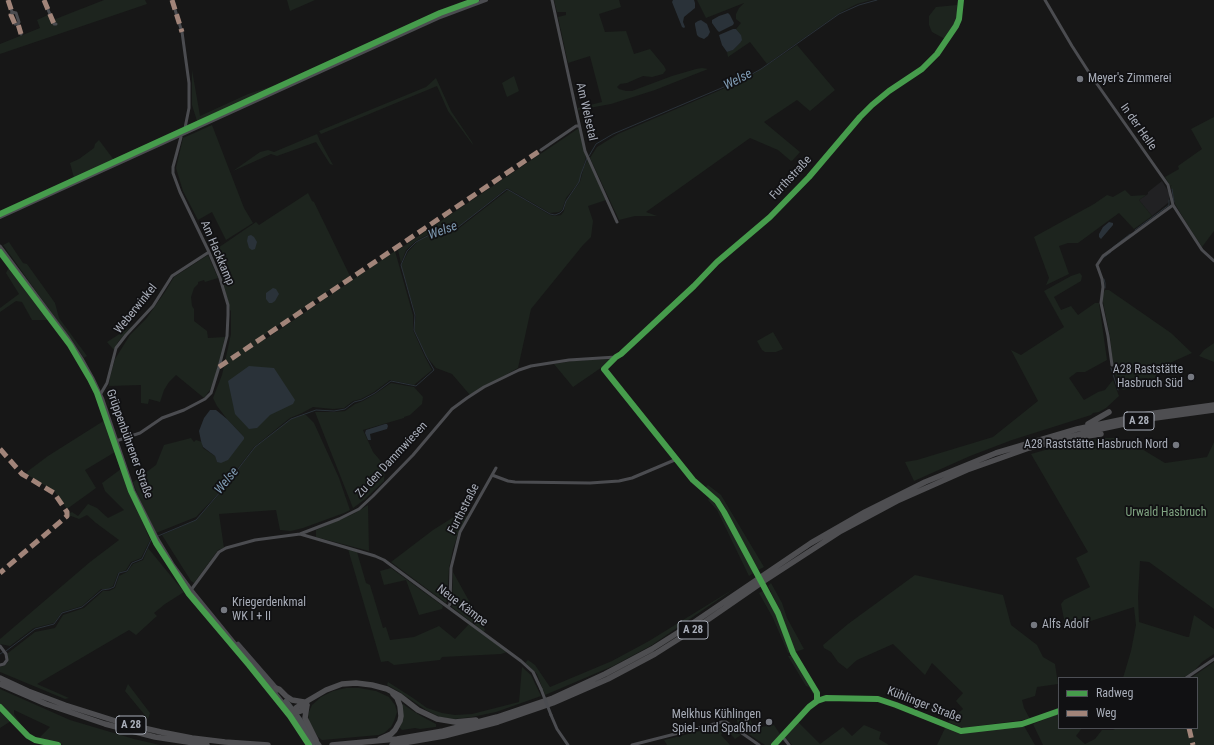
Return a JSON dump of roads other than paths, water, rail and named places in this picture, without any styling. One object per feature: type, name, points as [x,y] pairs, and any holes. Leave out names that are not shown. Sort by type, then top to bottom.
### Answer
[{"type":"highway","name":"A 28","points":[[332,745],[397,739],[422,735],[485,720],[553,698],[629,663],[693,623],[816,540],[895,496],[925,482],[981,459],[1028,443],[1077,429],[1148,414],[1214,405]]},
{"type":"highway","name":"A 28","points":[[392,745],[444,736],[491,724],[554,703],[583,691],[655,654],[696,628],[764,580],[841,531],[921,490],[967,470],[1029,448],[1096,430],[1148,419],[1214,410]]},
{"type":"highway","points":[[1077,429],[1109,412]]},
{"type":"highway","points":[[1066,438],[1101,434]]},
{"type":"highway","name":"A 28","points":[[0,678],[28,691],[65,705],[122,723],[192,738],[268,745]]},
{"type":"highway","points":[[293,713],[301,711],[313,698],[333,687],[348,683],[356,683],[372,685],[390,691],[400,696],[418,710],[436,719],[455,722],[485,720]]},
{"type":"highway","name":"A 28","points":[[0,684],[32,698],[105,724],[155,737],[207,745]]},
{"type":"highway","points":[[276,688],[292,700],[306,704]]},
{"type":"highway","points":[[355,743],[359,741],[381,738],[391,734],[395,730],[400,720],[401,711],[397,698],[390,691]]},
{"type":"highway","points":[[306,704],[305,718],[314,739]]},
{"type":"highway","points":[[155,737],[181,745]]},
{"type":"main road","name":"Grüppenbührener Straße","points":[[0,247],[82,360],[100,396],[133,491],[157,539],[191,590],[228,635],[251,658],[276,688],[285,702]]},
{"type":"main road","name":"Grüppenbührener Straße","points":[[228,635],[234,644],[285,702]]},
{"type":"main road","points":[[285,702],[314,739]]},
{"type":"street","points":[[8,0],[12,12],[11,15],[15,24],[18,24],[21,34]]},
{"type":"street","points":[[44,0],[54,24],[56,24]]},
{"type":"street","points":[[172,0],[182,32],[190,83],[189,108],[185,128],[187,132]]},
{"type":"street","points":[[0,217],[438,18],[486,0]]},
{"type":"street","name":"Am Welsetal","points":[[552,0],[579,126],[587,155],[617,222]]},
{"type":"street","name":"Furthstraße","points":[[677,459],[604,369],[694,286],[717,262],[770,217],[809,177],[860,116],[889,91],[922,69],[932,59],[944,45],[956,26],[959,19],[962,0]]},
{"type":"street","name":"In der Helle","points":[[1045,0],[1090,74],[1168,185],[1173,205],[1202,250],[1214,261]]},
{"type":"street","points":[[541,150],[576,126],[579,126]]},
{"type":"street","name":"Am Hackkamp","points":[[116,441],[140,432],[162,418],[196,405],[205,399],[211,393],[227,336],[228,305],[220,278],[180,192],[173,173],[173,167],[181,138],[180,135]]},
{"type":"street","points":[[1112,365],[1101,303],[1103,287],[1102,279],[1097,265],[1103,256],[1173,205]]},
{"type":"street","name":"Weberwinkel","points":[[100,396],[107,383],[116,348],[153,306],[172,276],[209,252]]},
{"type":"street","name":"Zu den Dammwiesen","points":[[191,590],[219,552],[226,548],[255,540],[300,534],[352,513],[366,503],[413,455],[452,409],[484,387],[519,370],[531,366],[568,360],[616,357]]},
{"type":"street","points":[[492,475],[515,482],[619,481],[632,478],[677,459],[693,480],[720,506],[778,613],[793,653],[817,693],[823,699]]},
{"type":"street","name":"Furthstraße","points":[[448,607],[450,604],[451,568],[460,532],[496,468]]},
{"type":"street","points":[[314,529],[315,538]]},
{"type":"street","name":"Neue Kämpe","points":[[300,534],[380,558],[528,667],[533,672],[541,689],[557,729],[568,745]]},
{"type":"street","points":[[0,646],[4,649],[7,660],[4,664],[0,665]]},
{"type":"street","points":[[1187,677],[1214,659]]},
{"type":"street","points":[[817,693],[817,701]]},
{"type":"street","name":"Kühlinger Straße","points":[[774,745],[802,714],[817,701],[823,699],[878,699],[961,731],[1022,724],[1058,711]]},
{"type":"street","points":[[0,707],[28,736],[34,740],[58,745]]},
{"type":"street","points":[[632,745],[722,722],[726,722],[759,745]]},
{"type":"street","points":[[782,736],[789,745]]},
{"type":"waterway","name":"Welse","points":[[589,156],[596,144],[613,134],[745,78],[761,69],[839,14],[859,5],[877,0]]},
{"type":"waterway","name":"Welse","points":[[158,536],[196,520],[221,491],[255,447],[291,419],[316,410],[334,411],[345,409],[354,402],[362,400],[375,393],[391,381],[416,386],[434,370],[414,330],[415,315],[401,265],[407,251],[416,242],[435,232],[457,228],[507,189],[550,214],[555,215],[560,213],[579,182],[587,158]]},
{"type":"waterway","points":[[1172,189],[1174,202]]},
{"type":"waterway","points":[[1135,230],[1169,205],[1169,200]]},
{"type":"waterway","points":[[1112,248],[1130,234]]},
{"type":"waterway","points":[[1103,258],[1111,252]]},
{"type":"waterway","points":[[1104,279],[1105,288]]},
{"type":"waterway","points":[[1111,368],[1118,390]]},
{"type":"waterway","points":[[97,397],[104,416]]},
{"type":"waterway","points":[[105,420],[115,451]]},
{"type":"waterway","name":"Welse","points":[[6,651],[35,629],[54,624],[62,613],[82,607],[102,590],[114,587],[119,573],[127,571],[132,563],[142,559],[152,539]]},
{"type":"place","name":"Meyer's Zimmerei","points":[[1080,79]]},
{"type":"place","name":"A28 Raststätte Hasbruch Süd","points":[[1191,377]]},
{"type":"place","name":"A28 Raststätte Hasbruch Nord","points":[[1176,445]]},
{"type":"place","name":"Kriegerdenkmal WK I + II","points":[[224,610]]},
{"type":"place","name":"Alfs Adolf","points":[[1034,625]]},
{"type":"place","name":"Melkhus Kühlingen Spiel- und Spaßhof","points":[[769,722]]},
{"type":"park label","name":"Urwald Hasbruch","points":[[1166,513]]}]
